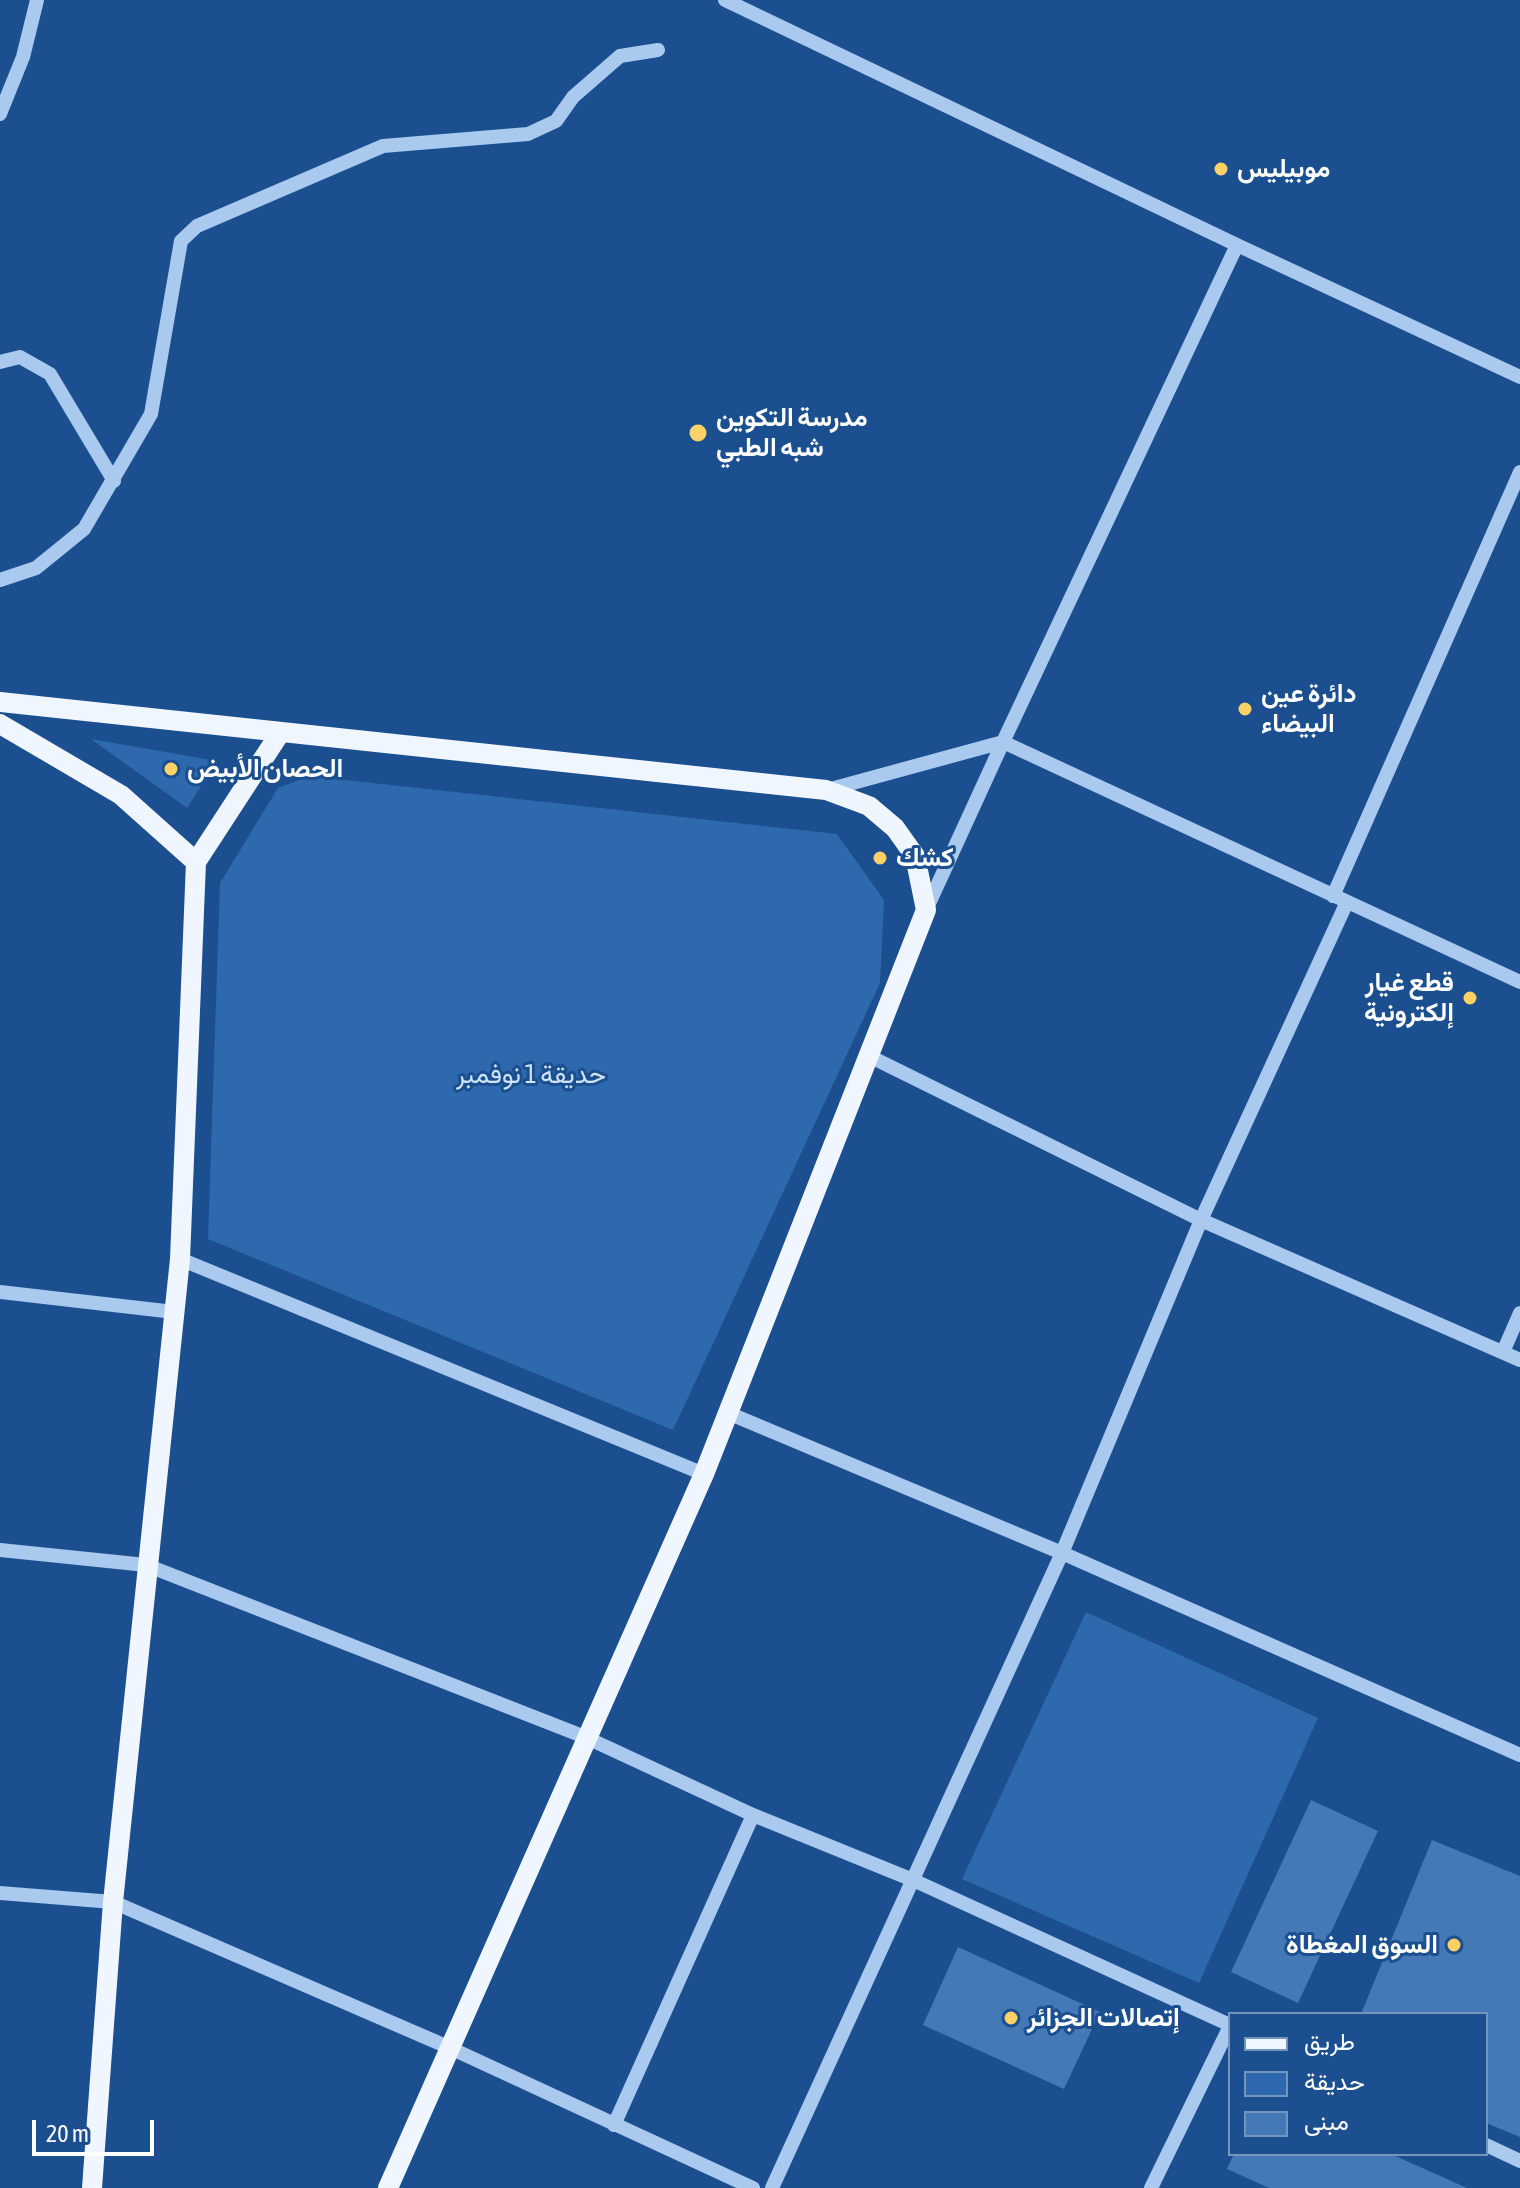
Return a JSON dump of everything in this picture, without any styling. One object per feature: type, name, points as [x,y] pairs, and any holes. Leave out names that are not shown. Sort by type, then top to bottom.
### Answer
[{"type":"main road","points":[[0,702],[826,790],[869,806],[895,828],[915,856],[926,910],[704,1474],[388,2188]]},
{"type":"main road","points":[[0,724],[121,795],[196,862]]},
{"type":"main road","points":[[92,2188],[113,1902],[180,1259],[196,862],[280,733]]},
{"type":"street","points":[[0,114],[23,57],[37,0]]},
{"type":"street","points":[[725,0],[1520,377]]},
{"type":"street","points":[[0,580],[36,568],[84,529],[114,481],[151,414],[181,241],[197,226],[383,146],[528,134],[556,121],[573,97],[620,56],[658,50]]},
{"type":"street","points":[[926,910],[1237,245]]},
{"type":"street","points":[[0,362],[20,357],[50,374],[114,481]]},
{"type":"street","points":[[1333,896],[1520,472]]},
{"type":"street","points":[[826,790],[1003,742],[1520,982]]},
{"type":"street","points":[[772,2188],[1062,1553],[1201,1220],[1347,902]]},
{"type":"street","points":[[869,1056],[1201,1220],[1520,1360]]},
{"type":"street","points":[[180,1259],[704,1474]]},
{"type":"street","points":[[0,1292],[174,1312]]},
{"type":"street","points":[[1503,1352],[1520,1313]]},
{"type":"street","points":[[728,1413],[1062,1553],[1520,1755]]},
{"type":"street","points":[[0,1550],[146,1565],[585,1737],[753,1815],[913,1880],[1228,2024]]},
{"type":"street","points":[[614,2125],[753,1815]]},
{"type":"street","points":[[0,1893],[113,1902],[448,2047],[753,2188]]},
{"type":"street","points":[[1151,2188],[1228,2029]]},
{"type":"street","points":[[1488,2146],[1520,2161]]},
{"type":"green space","points":[[91,739],[217,761],[187,808]]},
{"type":"green space","name":"حديقة 1 نوفمبر","points":[[309,776],[837,834],[884,900],[880,983],[673,1430],[208,1239],[220,883],[278,788]]},
{"type":"green space","points":[[1086,1612],[1318,1718],[1199,1983],[962,1879]]},
{"type":"building","points":[[1311,1800],[1378,1831],[1298,2003],[1231,1972]]},
{"type":"building","name":"السوق المغطاة","points":[[1432,1840],[1520,1876],[1520,2137],[1488,2124],[1488,2012],[1362,2012]]},
{"type":"building","name":"إتصالات الجزائر","points":[[958,1947],[1100,2012],[1064,2089],[923,2025]]},
{"type":"building","points":[[1233,2156],[1395,2156],[1467,2188],[1269,2188],[1227,2169]]},
{"type":"place","name":"موبيليس","points":[[1221,169]]},
{"type":"place","name":"مدرسة التكوين شبه الطبي","points":[[698,433]]},
{"type":"place","name":"دائرة عين البيضاء","points":[[1245,709]]},
{"type":"place","name":"الحصان الأبيض","points":[[171,769]]},
{"type":"place","name":"كشك","points":[[880,858]]},
{"type":"place","name":"قطع غيار إلكترونية","points":[[1470,998]]},
{"type":"place","name":"السوق المغطاة","points":[[1454,1945]]},
{"type":"place","name":"إتصالات الجزائر","points":[[1011,2018]]}]
